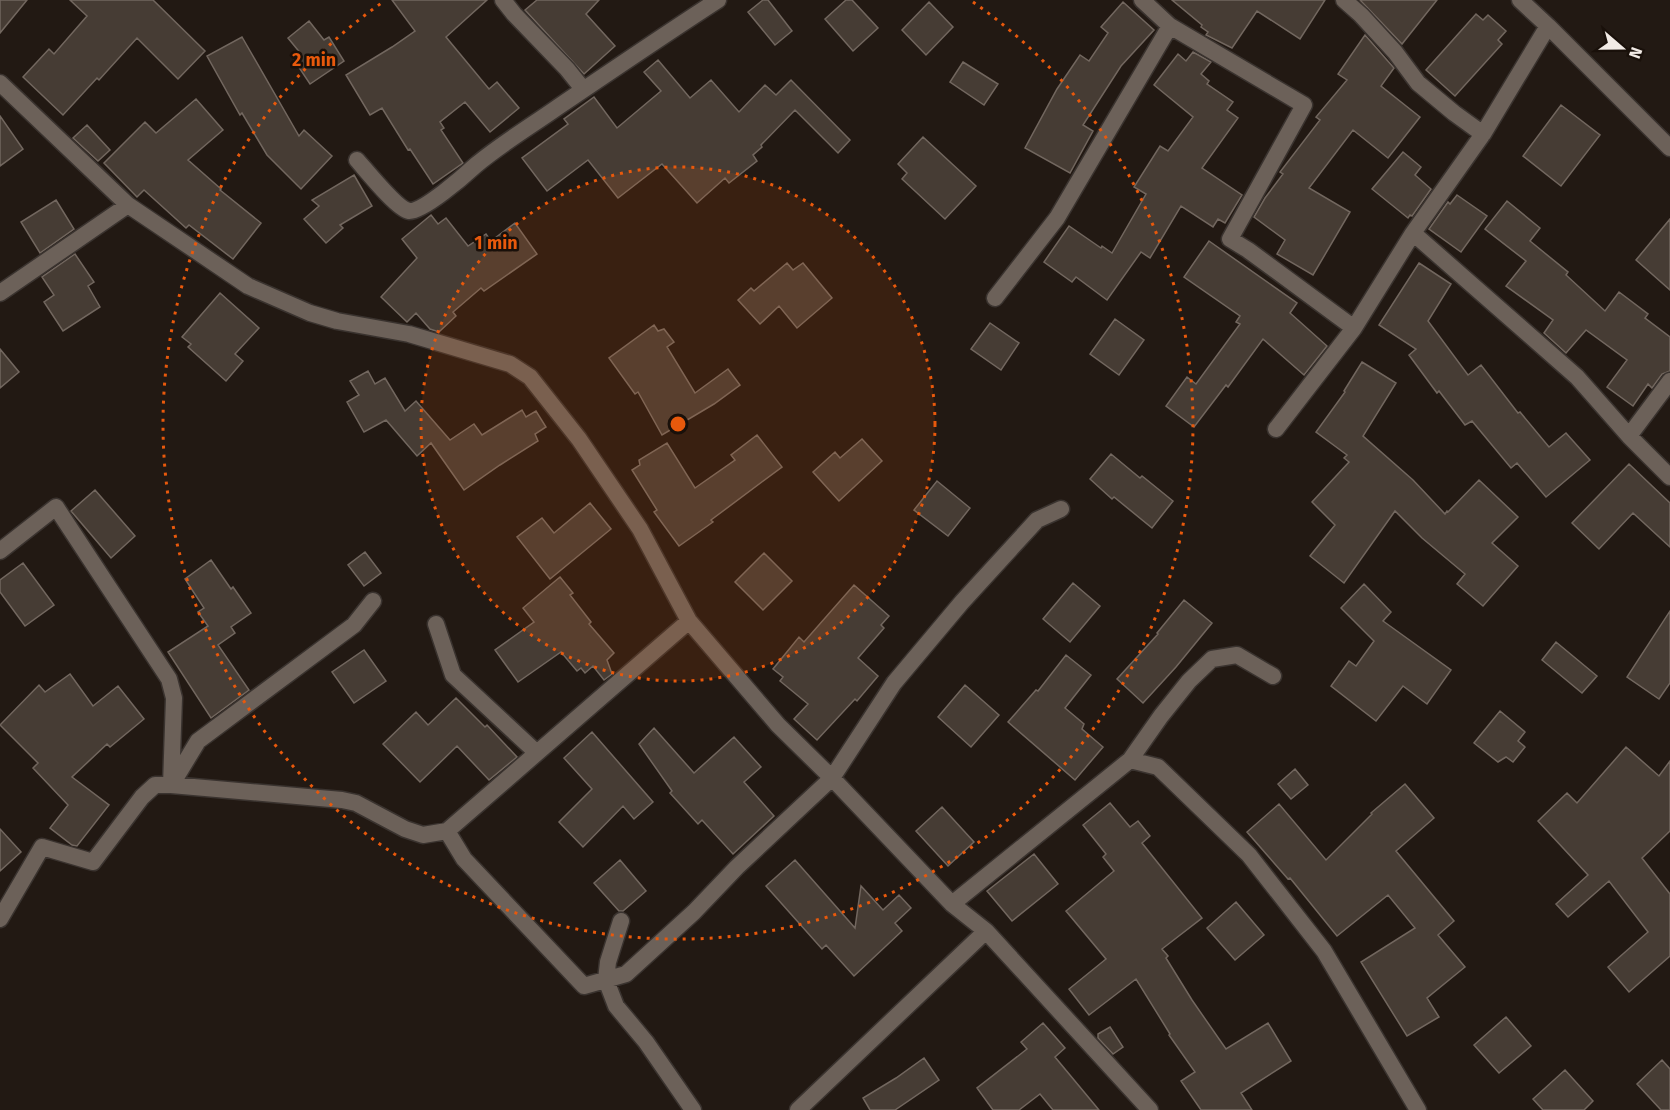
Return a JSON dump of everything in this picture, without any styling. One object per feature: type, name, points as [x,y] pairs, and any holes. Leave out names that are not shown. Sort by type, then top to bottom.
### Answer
[{"type":"street","points":[[503,0],[514,15],[567,69],[583,89]]},
{"type":"street","points":[[357,160],[401,207],[410,211],[422,207],[448,189],[486,157],[583,89],[718,0]]},
{"type":"street","points":[[1142,0],[1170,26],[1305,105],[1230,239],[1354,328]]},
{"type":"street","points":[[1344,0],[1395,52],[1418,83],[1483,134]]},
{"type":"street","points":[[1520,0],[1670,148]]},
{"type":"street","points":[[995,298],[1057,218],[1170,26]]},
{"type":"street","points":[[1276,429],[1354,328],[1413,233],[1483,134],[1548,26]]},
{"type":"street","points":[[0,83],[128,205],[248,286],[310,313],[337,321],[409,334],[510,364],[530,377],[579,439],[640,529],[689,621],[778,725],[952,904],[986,931],[1150,1110]]},
{"type":"street","points":[[0,293],[128,205]]},
{"type":"street","points":[[1413,233],[1577,377],[1629,436],[1670,477]]},
{"type":"street","points":[[1629,436],[1670,381]]},
{"type":"street","points":[[0,550],[56,507],[169,679],[174,698],[171,784]]},
{"type":"street","points":[[447,831],[464,859],[584,986],[626,974],[694,912],[737,867],[832,778],[894,683],[962,602],[1037,520],[1061,509]]},
{"type":"street","points":[[171,784],[198,741],[354,625],[372,602]]},
{"type":"street","points":[[0,919],[42,847],[93,862],[142,797],[155,785],[171,784],[342,800],[356,803],[405,829],[423,835],[447,831],[689,621]]},
{"type":"street","points":[[436,624],[453,675],[537,753]]},
{"type":"street","points":[[952,904],[1130,760],[1189,681],[1212,659],[1237,655],[1273,676]]},
{"type":"street","points":[[1130,760],[1158,766],[1249,855],[1324,951],[1418,1110]]},
{"type":"street","points":[[621,921],[608,962],[606,980],[616,1006],[646,1042],[693,1110]]},
{"type":"street","points":[[798,1110],[986,931]]},
{"type":"building","points":[[0,0],[27,0],[0,33]]},
{"type":"building","points":[[70,0],[153,0],[205,51],[178,79],[137,38],[63,115],[23,77],[49,49],[54,54],[87,16]]},
{"type":"building","points":[[392,0],[487,0],[446,37],[489,89],[497,82],[519,108],[490,132],[465,102],[440,122],[444,128],[441,130],[463,163],[433,184],[410,149],[408,150],[382,108],[370,115],[346,75],[415,31]]},
{"type":"building","points":[[537,0],[599,0],[586,14],[615,46],[584,74],[525,10]]},
{"type":"building","points":[[763,0],[768,0],[792,31],[775,45],[748,12]]},
{"type":"building","points":[[846,0],[852,0],[878,28],[853,51],[825,19]]},
{"type":"building","points":[[1172,0],[1325,0],[1300,39],[1257,11],[1232,48],[1206,35],[1208,32],[1201,27],[1202,25]]},
{"type":"building","points":[[1360,0],[1437,0],[1402,44]]},
{"type":"building","points":[[929,2],[953,27],[926,55],[902,30]]},
{"type":"building","points":[[1123,2],[1154,30],[1121,66],[1083,125],[1093,131],[1070,173],[1025,148],[1057,89],[1080,55],[1089,61],[1108,33],[1101,27]]},
{"type":"building","points":[[1476,14],[1483,20],[1488,15],[1506,31],[1498,40],[1502,44],[1455,96],[1426,70]]},
{"type":"building","points":[[309,21],[324,40],[329,37],[344,61],[310,84],[294,60],[302,55],[288,38]]},
{"type":"building","points":[[1365,35],[1394,68],[1381,86],[1420,117],[1388,158],[1353,130],[1309,188],[1350,212],[1313,275],[1277,254],[1285,240],[1254,217],[1283,174],[1280,172],[1320,120],[1316,117],[1347,80],[1338,74]]},
{"type":"building","points":[[242,37],[299,136],[304,130],[332,156],[301,189],[267,155],[242,113],[240,115],[207,56]]},
{"type":"building","points":[[1193,52],[1211,62],[1201,74],[1209,81],[1207,84],[1233,102],[1227,110],[1238,118],[1202,168],[1242,195],[1225,223],[1218,219],[1213,227],[1181,206],[1150,258],[1141,252],[1107,300],[1076,277],[1072,282],[1044,262],[1069,226],[1112,253],[1146,194],[1134,187],[1160,146],[1168,151],[1193,117],[1154,85],[1178,54],[1186,61]]},
{"type":"building","points":[[658,60],[690,98],[711,80],[739,112],[765,85],[776,95],[791,80],[850,140],[838,153],[795,110],[753,155],[757,161],[729,183],[725,178],[697,203],[662,164],[618,198],[588,160],[547,191],[522,158],[568,124],[564,119],[594,97],[617,128],[661,91],[644,72]]},
{"type":"building","points":[[963,62],[998,84],[984,105],[950,82]]},
{"type":"building","points":[[196,99],[223,130],[188,160],[220,190],[261,223],[233,259],[189,225],[186,228],[144,190],[137,197],[104,163],[145,122],[156,133]]},
{"type":"building","points":[[1561,105],[1600,135],[1561,186],[1523,156]]},
{"type":"building","points":[[0,116],[23,149],[0,166]]},
{"type":"building","points":[[87,125],[110,150],[98,161],[73,138]]},
{"type":"building","points":[[923,137],[976,186],[945,219],[902,179],[907,173],[898,164]]},
{"type":"building","points":[[1403,152],[1421,167],[1415,175],[1431,189],[1412,216],[1408,218],[1372,189]]},
{"type":"building","points":[[354,175],[372,206],[340,225],[343,228],[326,243],[304,219],[319,206],[312,200]]},
{"type":"building","points":[[1457,195],[1487,216],[1461,252],[1429,229],[1448,202],[1450,204]]},
{"type":"building","points":[[56,200],[74,229],[40,253],[21,222]]},
{"type":"building","points":[[1507,201],[1540,228],[1530,241],[1568,272],[1566,275],[1605,311],[1619,292],[1648,314],[1645,318],[1670,337],[1670,371],[1662,374],[1652,388],[1648,384],[1633,406],[1607,387],[1627,360],[1586,330],[1566,353],[1544,333],[1553,320],[1506,286],[1526,261],[1485,229]]},
{"type":"building","points":[[431,215],[438,224],[446,218],[468,246],[486,234],[491,241],[515,223],[537,254],[484,291],[481,288],[453,312],[456,316],[439,332],[430,329],[416,313],[407,322],[381,297],[417,258],[402,239]]},
{"type":"building","points":[[1670,219],[1670,290],[1636,260]]},
{"type":"building","points":[[1209,241],[1297,303],[1290,313],[1327,346],[1304,375],[1263,339],[1228,387],[1226,385],[1194,427],[1166,406],[1187,377],[1196,384],[1240,324],[1236,322],[1240,316],[1184,277]]},
{"type":"building","points":[[75,254],[94,282],[88,286],[100,307],[63,331],[44,302],[54,295],[42,277]]},
{"type":"building","points":[[787,263],[793,270],[803,263],[832,298],[797,328],[779,306],[760,324],[738,300],[751,288],[754,291]]},
{"type":"building","points":[[1419,263],[1451,284],[1428,321],[1468,375],[1481,365],[1518,413],[1520,412],[1549,447],[1566,433],[1590,460],[1546,497],[1517,463],[1511,468],[1472,421],[1465,425],[1439,391],[1437,393],[1409,355],[1416,349],[1379,325]]},
{"type":"building","points":[[220,293],[259,328],[235,354],[243,361],[226,381],[188,347],[191,344],[182,337]]},
{"type":"building","points":[[1115,319],[1144,340],[1119,375],[1090,354]]},
{"type":"building","points":[[990,323],[1019,343],[1001,370],[971,349]]},
{"type":"building","points":[[654,325],[658,331],[664,329],[674,342],[667,347],[695,393],[728,369],[740,385],[714,404],[662,435],[638,392],[635,394],[609,358]]},
{"type":"building","points":[[0,349],[19,372],[0,388]]},
{"type":"building","points":[[1362,362],[1396,383],[1363,436],[1413,480],[1445,514],[1479,480],[1518,517],[1492,543],[1518,566],[1483,606],[1457,584],[1465,574],[1422,538],[1395,511],[1344,583],[1310,556],[1335,525],[1312,502],[1349,462],[1344,458],[1347,455],[1316,432],[1345,392]]},
{"type":"building","points":[[368,371],[375,384],[385,378],[405,411],[416,401],[450,440],[474,424],[482,435],[522,410],[526,417],[536,411],[546,427],[535,434],[538,441],[464,490],[431,443],[417,456],[386,420],[364,432],[347,402],[359,395],[350,381]]},
{"type":"building","points":[[757,435],[782,467],[679,546],[654,512],[657,510],[632,470],[640,465],[639,460],[667,443],[695,488],[735,460],[731,455]]},
{"type":"building","points":[[862,439],[882,461],[839,501],[813,472],[835,452],[840,458]]},
{"type":"building","points":[[1111,454],[1173,501],[1152,528],[1114,497],[1112,499],[1090,479]]},
{"type":"building","points":[[1629,464],[1670,503],[1670,547],[1633,513],[1599,549],[1572,523]]},
{"type":"building","points":[[937,481],[970,508],[948,536],[914,510]]},
{"type":"building","points":[[95,490],[135,536],[111,558],[71,511]]},
{"type":"building","points":[[590,503],[611,529],[550,579],[517,537],[542,518],[554,533]]},
{"type":"building","points":[[365,552],[381,573],[364,586],[348,565]]},
{"type":"building","points":[[764,553],[792,581],[763,610],[735,582]]},
{"type":"building","points":[[211,560],[251,613],[231,627],[235,633],[218,645],[249,690],[211,718],[168,652],[208,626],[198,612],[204,608],[185,579]]},
{"type":"building","points":[[23,563],[54,605],[25,626],[0,592],[0,580]]},
{"type":"building","points":[[560,577],[573,593],[570,595],[591,622],[589,624],[614,653],[607,660],[612,674],[604,680],[593,666],[585,673],[581,668],[577,671],[561,652],[518,682],[495,650],[534,622],[523,608]]},
{"type":"building","points":[[1073,583],[1100,606],[1070,642],[1043,619]]},
{"type":"building","points":[[1364,584],[1391,612],[1383,621],[1451,670],[1427,704],[1403,686],[1376,721],[1331,686],[1349,661],[1356,666],[1374,641],[1341,608]]},
{"type":"building","points":[[854,585],[889,616],[881,625],[884,628],[858,658],[878,676],[857,701],[855,699],[817,740],[794,719],[808,704],[780,681],[783,677],[773,669],[799,637],[804,642]]},
{"type":"building","points":[[1184,600],[1212,623],[1143,703],[1117,679],[1158,634]]},
{"type":"building","points":[[1670,611],[1670,683],[1659,699],[1627,677]]},
{"type":"building","points":[[1556,642],[1597,676],[1582,693],[1542,660]]},
{"type":"building","points":[[364,650],[386,681],[354,703],[332,672]]},
{"type":"building","points":[[1066,655],[1091,675],[1065,708],[1084,724],[1082,729],[1103,747],[1075,780],[1008,722],[1036,690],[1038,691]]},
{"type":"building","points":[[70,674],[93,706],[118,686],[144,719],[110,747],[107,744],[72,777],[109,805],[77,846],[72,845],[50,828],[68,805],[33,768],[38,763],[0,725],[39,685],[45,692]]},
{"type":"building","points":[[965,685],[999,715],[971,747],[938,717]]},
{"type":"building","points":[[456,698],[485,727],[487,725],[517,757],[489,780],[457,746],[420,782],[383,744],[416,712],[428,725]]},
{"type":"building","points":[[1500,711],[1525,732],[1518,741],[1525,747],[1513,762],[1506,757],[1498,762],[1474,743]]},
{"type":"building","points":[[654,728],[694,773],[734,737],[761,767],[744,782],[774,816],[733,854],[702,820],[698,824],[670,793],[672,791],[639,744]]},
{"type":"building","points":[[592,732],[653,802],[634,819],[623,806],[583,847],[559,822],[592,789],[564,758]]},
{"type":"building","points":[[1626,747],[1659,776],[1670,761],[1670,831],[1642,858],[1670,894],[1670,956],[1629,992],[1608,967],[1648,932],[1609,881],[1568,917],[1556,904],[1588,875],[1538,821],[1567,793],[1577,803]]},
{"type":"building","points":[[1295,769],[1308,785],[1291,799],[1278,784]]},
{"type":"building","points":[[1405,784],[1434,818],[1396,851],[1454,921],[1438,935],[1465,967],[1427,998],[1439,1017],[1407,1036],[1361,962],[1415,928],[1388,895],[1337,936],[1290,878],[1288,879],[1247,832],[1279,804],[1326,860],[1371,813]]},
{"type":"building","points":[[1110,803],[1130,827],[1138,821],[1150,836],[1142,843],[1202,918],[1162,949],[1192,1000],[1226,1049],[1268,1023],[1291,1061],[1241,1093],[1252,1110],[1201,1110],[1181,1081],[1195,1072],[1169,1035],[1136,979],[1089,1015],[1069,989],[1106,959],[1066,911],[1114,871],[1103,857],[1106,854],[1083,825]]},
{"type":"building","points":[[942,807],[974,842],[948,866],[916,831]]},
{"type":"building","points":[[0,829],[21,852],[0,871]]},
{"type":"building","points":[[1034,854],[1058,884],[1012,921],[987,891]]},
{"type":"building","points":[[620,860],[646,891],[623,911],[619,911],[594,883]]},
{"type":"building","points":[[795,860],[855,928],[861,886],[883,910],[899,895],[911,908],[895,923],[902,931],[854,976],[826,945],[822,949],[766,886]]},
{"type":"building","points":[[1236,902],[1264,935],[1235,960],[1207,928]]},
{"type":"building","points":[[1506,1017],[1531,1046],[1499,1073],[1474,1045]]},
{"type":"building","points":[[1043,1023],[1065,1048],[1055,1057],[1099,1110],[1053,1110],[1040,1094],[1019,1110],[993,1110],[977,1088],[1027,1049],[1021,1042]]},
{"type":"building","points":[[1110,1027],[1123,1047],[1113,1054],[1098,1038],[1098,1034]]},
{"type":"building","points":[[924,1058],[939,1080],[895,1110],[870,1110],[863,1098]]},
{"type":"building","points":[[1662,1060],[1670,1069],[1670,1110],[1661,1110],[1637,1084]]},
{"type":"building","points":[[1565,1070],[1593,1101],[1584,1110],[1543,1110],[1533,1099]]}]
